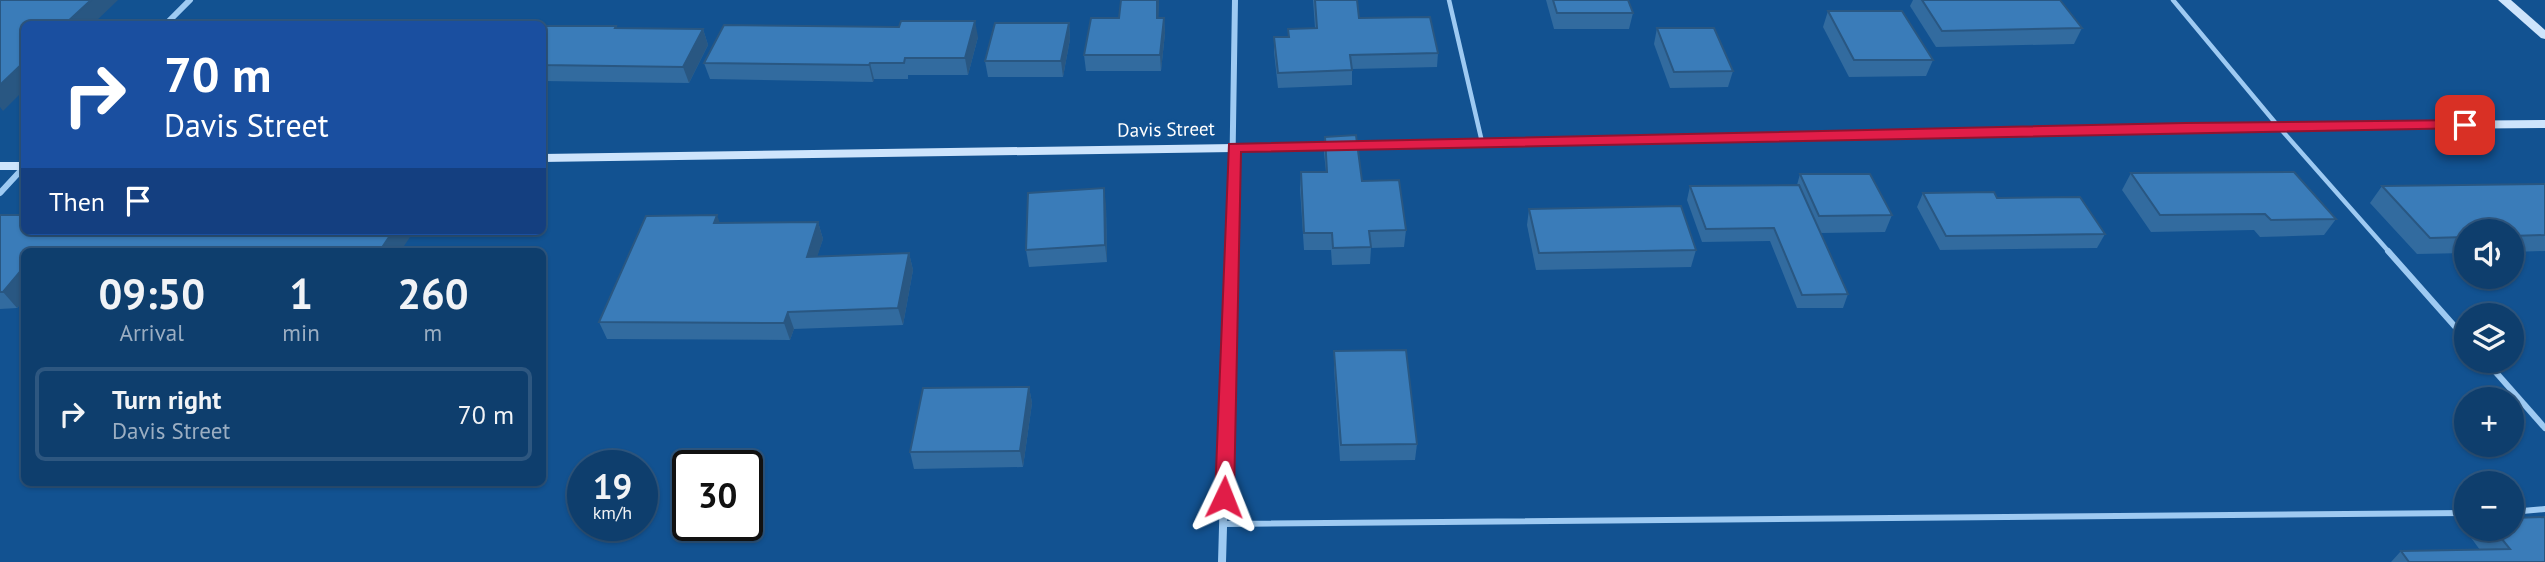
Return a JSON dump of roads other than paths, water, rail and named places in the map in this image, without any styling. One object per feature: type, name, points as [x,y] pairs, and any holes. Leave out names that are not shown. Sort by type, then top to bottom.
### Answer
[{"type":"street","points":[[169,21],[190,0]]},
{"type":"street","points":[[1222,562],[1234,148],[1235,0]]},
{"type":"street","points":[[2504,0],[2545,36]]},
{"type":"street","name":"Davis Street","points":[[546,158],[1234,148],[2277,126],[2545,124]]},
{"type":"street","points":[[0,166],[21,167]]},
{"type":"street","points":[[0,193],[21,170]]},
{"type":"lane","points":[[1449,0],[1482,142]]},
{"type":"lane","points":[[2173,0],[2277,126],[2454,325]]},
{"type":"lane","points":[[2496,373],[2545,428]]},
{"type":"lane","points":[[2524,511],[2545,509]]},
{"type":"lane","points":[[1223,524],[2454,513]]}]
